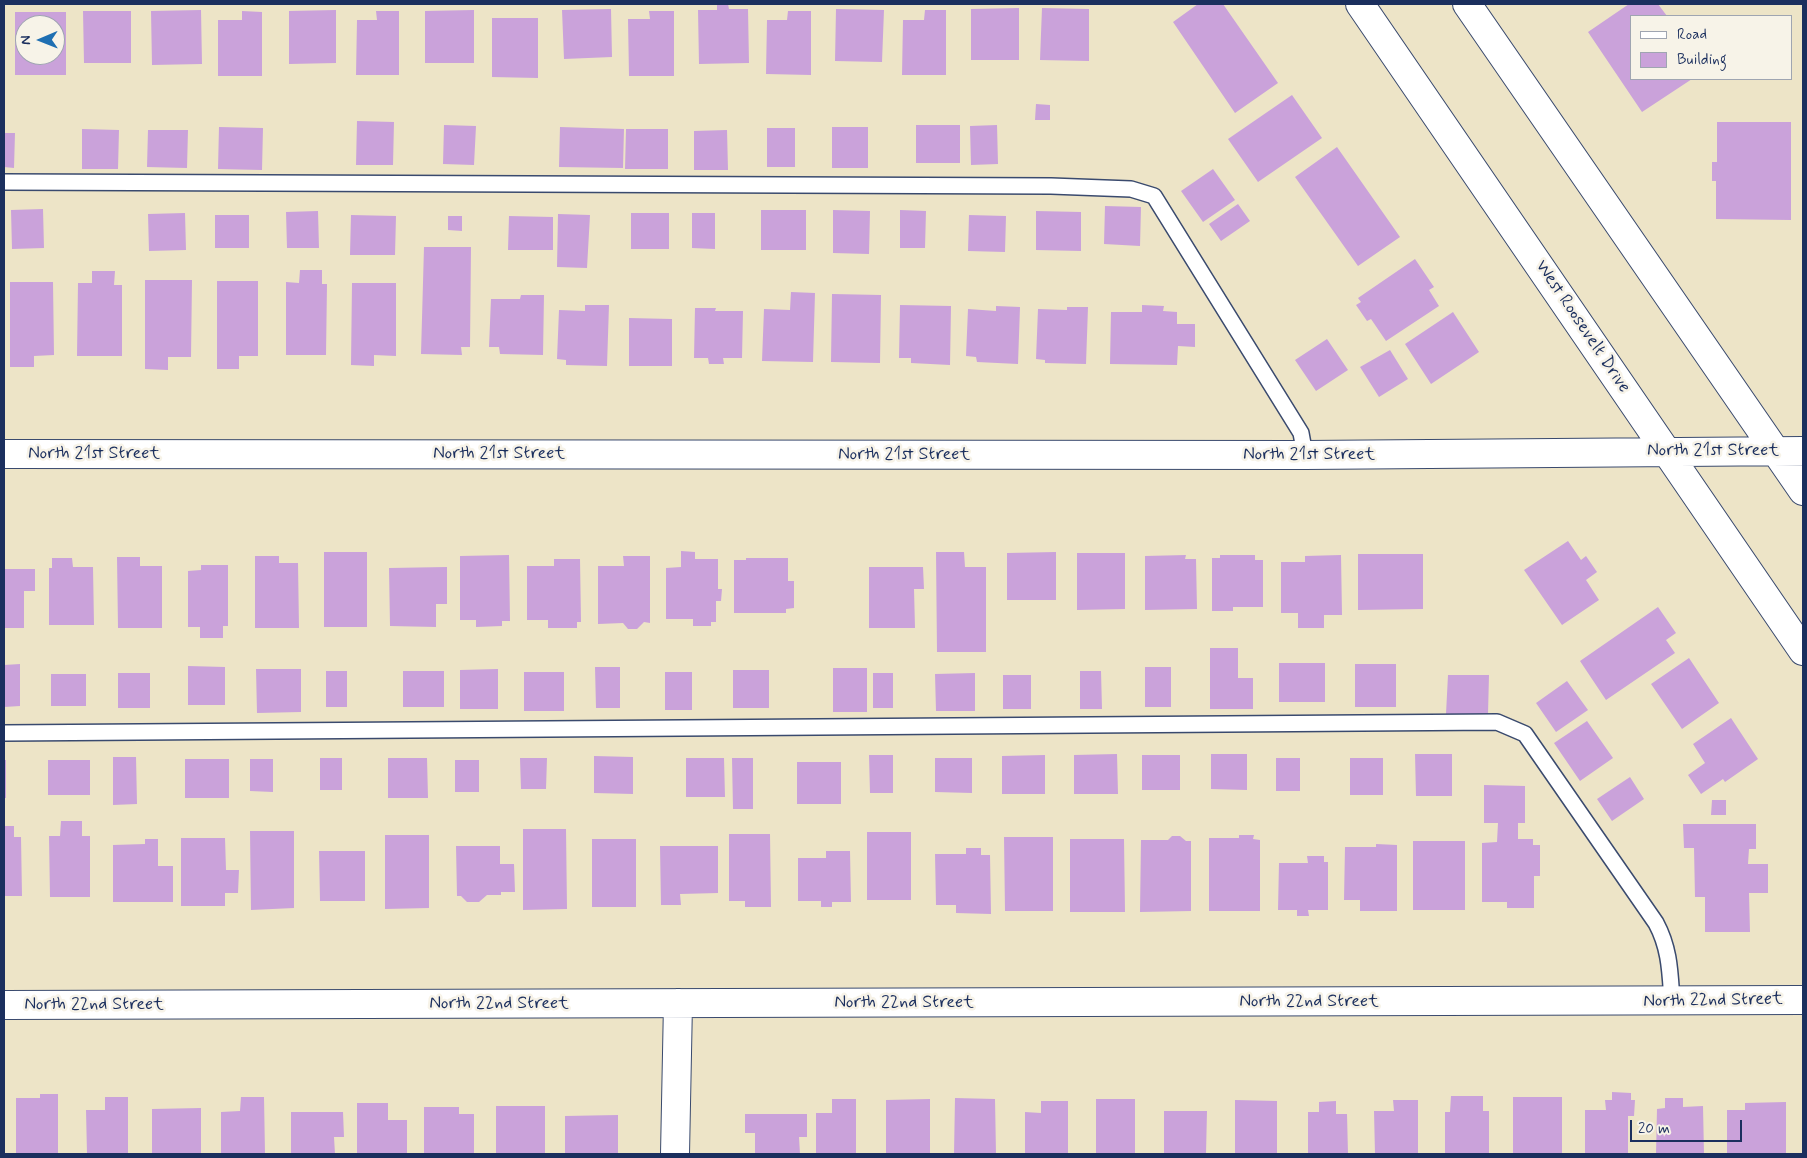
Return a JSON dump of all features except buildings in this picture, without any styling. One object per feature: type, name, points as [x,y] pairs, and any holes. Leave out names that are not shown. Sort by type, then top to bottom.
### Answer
[{"type":"street","name":"West Roosevelt Drive","points":[[1360,4],[1803,651]]},
{"type":"street","points":[[1468,4],[1803,491]]},
{"type":"street","name":"North 21st Street","points":[[4,454],[1306,455],[1803,450]]},
{"type":"street","name":"North 22nd Street","points":[[4,1005],[1672,1002],[1803,1000]]},
{"type":"street","points":[[675,1154],[678,1003]]},
{"type":"lane","points":[[4,182],[1041,186],[1131,189],[1154,196],[1301,433],[1306,455]]},
{"type":"lane","points":[[4,734],[1497,722],[1525,734],[1656,923],[1665,940],[1670,970],[1672,1002]]}]
